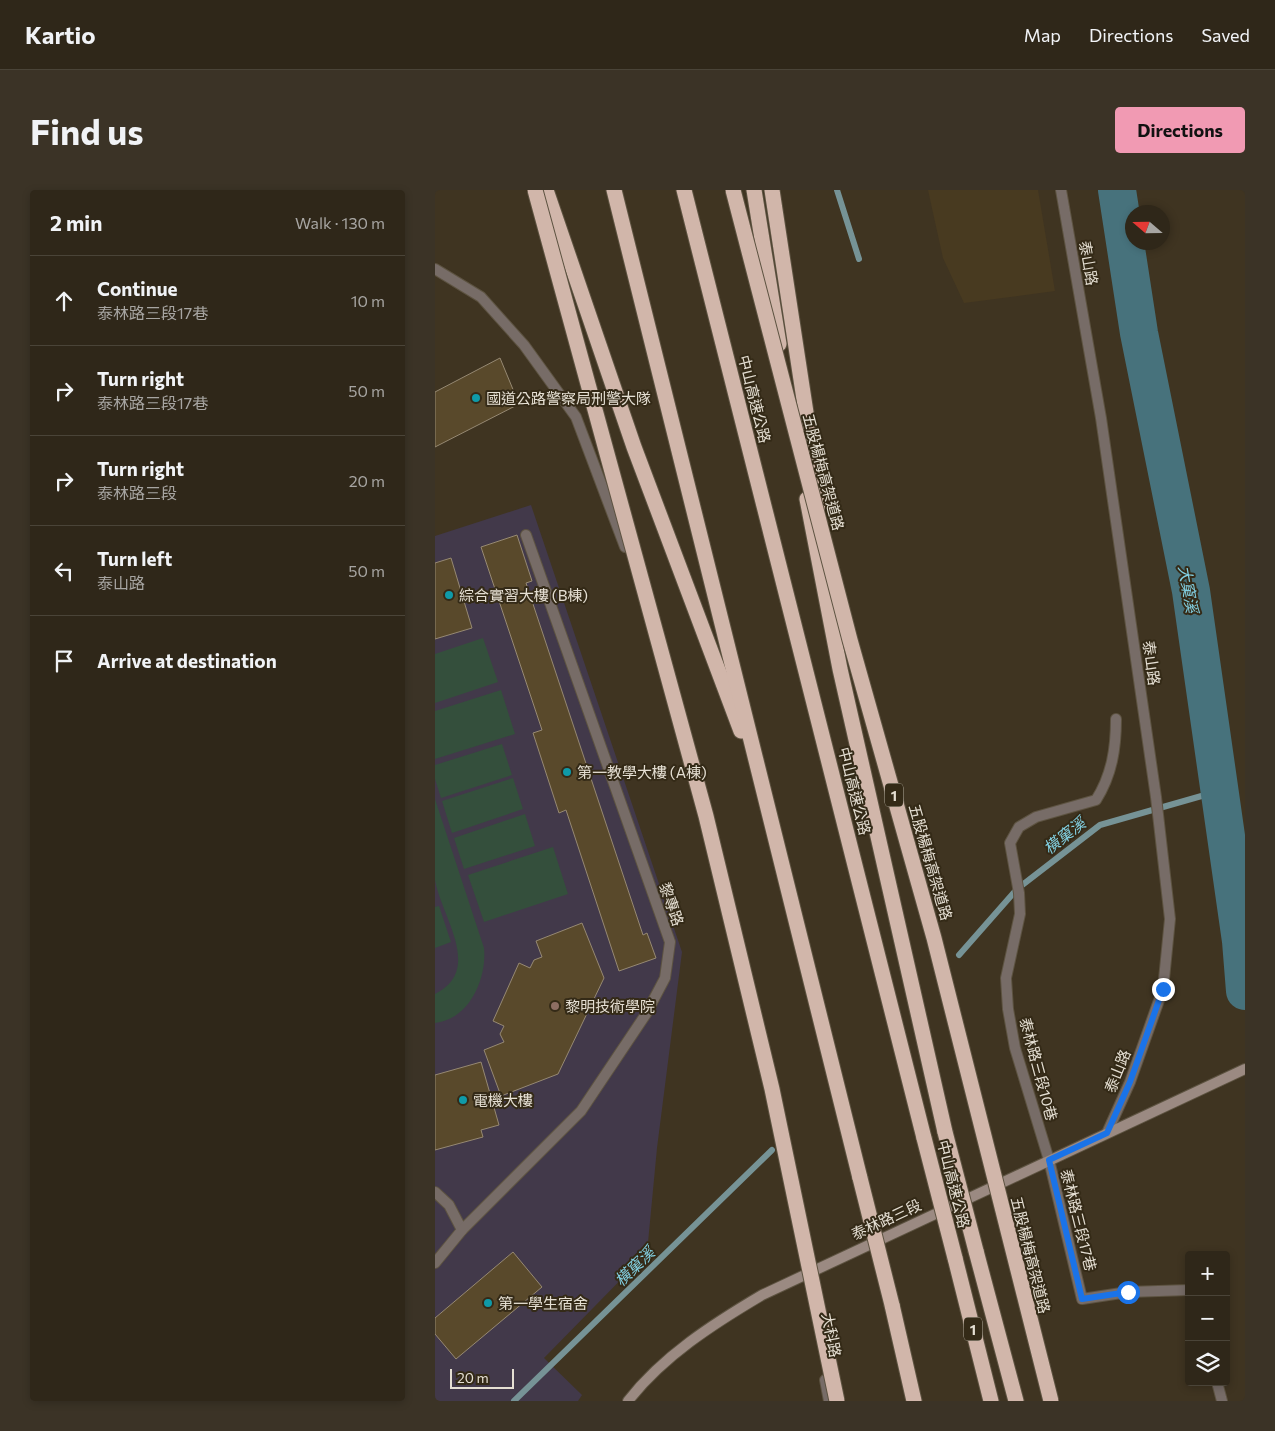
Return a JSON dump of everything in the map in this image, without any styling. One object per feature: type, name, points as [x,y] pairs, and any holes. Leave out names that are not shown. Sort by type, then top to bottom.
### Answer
[{"type":"highway","points":[[535,190],[706,816],[772,1090],[837,1401]]},
{"type":"highway","points":[[546,190],[634,447],[767,800]]},
{"type":"highway","points":[[614,190],[767,800],[914,1401]]},
{"type":"highway","name":"中山高速公路","points":[[685,190],[991,1401]]},
{"type":"highway","name":"五股楊梅高架道路","points":[[733,190],[850,640],[934,938],[1051,1401]]},
{"type":"highway","points":[[754,190],[816,547],[840,670],[945,1132],[1016,1401]]},
{"type":"highway","points":[[772,190],[840,631],[897,926]]},
{"type":"main road","name":"泰林路三段","points":[[628,1401],[638,1388],[670,1358],[701,1334],[761,1295],[1245,1069]]},
{"type":"street","name":"泰山路","points":[[1061,190],[1101,418],[1157,804],[1170,919],[1163,989],[1130,1082],[1107,1133]]},
{"type":"street","name":"大科路","points":[[435,268],[481,297],[523,345],[576,417],[624,543],[699,808],[765,1082],[829,1401]]},
{"type":"street","name":"黎專路","points":[[435,1263],[462,1230],[581,1111],[646,1014],[665,978],[670,942],[527,535]]},
{"type":"street","name":"泰林路三段10巷","points":[[1049,1160],[1015,1048],[1008,1009],[1006,978],[1019,914],[1019,894],[1010,843],[1019,827],[1036,817],[1096,800],[1107,784],[1116,746],[1116,719]]},
{"type":"street","name":"泰林路三段17巷","points":[[1049,1160],[1082,1299],[1128,1292],[1185,1290]]},
{"type":"street","points":[[435,1192],[449,1205],[462,1230]]},
{"type":"street","points":[[1218,1386],[1222,1401]]},
{"type":"shaded area","points":[[928,190],[1038,190],[1055,291],[964,303],[943,258]]},
{"type":"shaded area","name":"黎明技術學院","points":[[531,505],[682,952],[657,1148],[647,1253],[544,1358],[582,1395],[578,1401],[435,1401],[435,536]]},
{"type":"green space","points":[[483,638],[498,682],[435,703],[435,654]]},
{"type":"green space","points":[[501,690],[515,734],[435,759],[435,711]]},
{"type":"green space","points":[[502,744],[512,775],[441,798],[435,779],[435,765]]},
{"type":"green space","points":[[513,778],[523,809],[452,833],[442,801]]},
{"type":"green space","points":[[435,799],[484,948],[484,960],[479,984],[467,1005],[458,1014],[447,1020],[435,1023],[435,994],[449,984],[457,971],[458,957],[456,941],[435,880]]},
{"type":"green space","points":[[525,814],[535,846],[464,869],[454,838]]},
{"type":"green space","points":[[553,847],[568,894],[484,922],[468,875]]},
{"type":"green space","points":[[439,906],[451,942],[435,948],[435,907]]},
{"type":"building","name":"國道公路警察局刑警大隊","points":[[500,358],[519,404],[435,447],[435,392]]},
{"type":"building","name":"第一教學大樓 (A棟)","points":[[517,535],[532,581],[526,583],[643,935],[647,933],[656,958],[619,971],[566,810],[559,813],[533,733],[542,730],[481,547]]},
{"type":"building","name":"綜合實習大樓 (B棟)","points":[[451,558],[472,628],[435,639],[435,563]]},
{"type":"building","points":[[582,923],[604,978],[558,1074],[501,1096],[484,1050],[504,1042],[500,1034],[504,1026],[493,1021],[519,963],[530,968],[534,960],[542,957],[536,941]]},
{"type":"building","name":"電機大樓","points":[[481,1062],[499,1125],[481,1130],[483,1137],[435,1150],[435,1075]]},
{"type":"building","name":"第一學生宿舍","points":[[513,1252],[542,1287],[456,1359],[435,1334],[435,1318]]},
{"type":"waterway","points":[[837,190],[859,259]]},
{"type":"waterway","name":"大窠溪","points":[[1117,190],[1139,333],[1191,591],[1241,941],[1245,991]]},
{"type":"waterway","name":"橫窠溪","points":[[959,955],[1017,889],[1100,825],[1219,791]]},
{"type":"waterway","name":"橫窠溪","points":[[514,1401],[772,1150]]},
{"type":"place","name":"國道公路警察局刑警大隊","points":[[476,398]]},
{"type":"place","name":"綜合實習大樓 (B棟)","points":[[449,595]]},
{"type":"place","name":"第一教學大樓 (A棟)","points":[[567,772]]},
{"type":"place","name":"黎明技術學院","points":[[555,1006]]},
{"type":"place","name":"電機大樓","points":[[463,1100]]},
{"type":"place","name":"第一學生宿舍","points":[[488,1303]]},
{"type":"route","points":[[1128,1292],[1082,1299],[1049,1160],[1107,1133],[1130,1082],[1163,989]]}]
